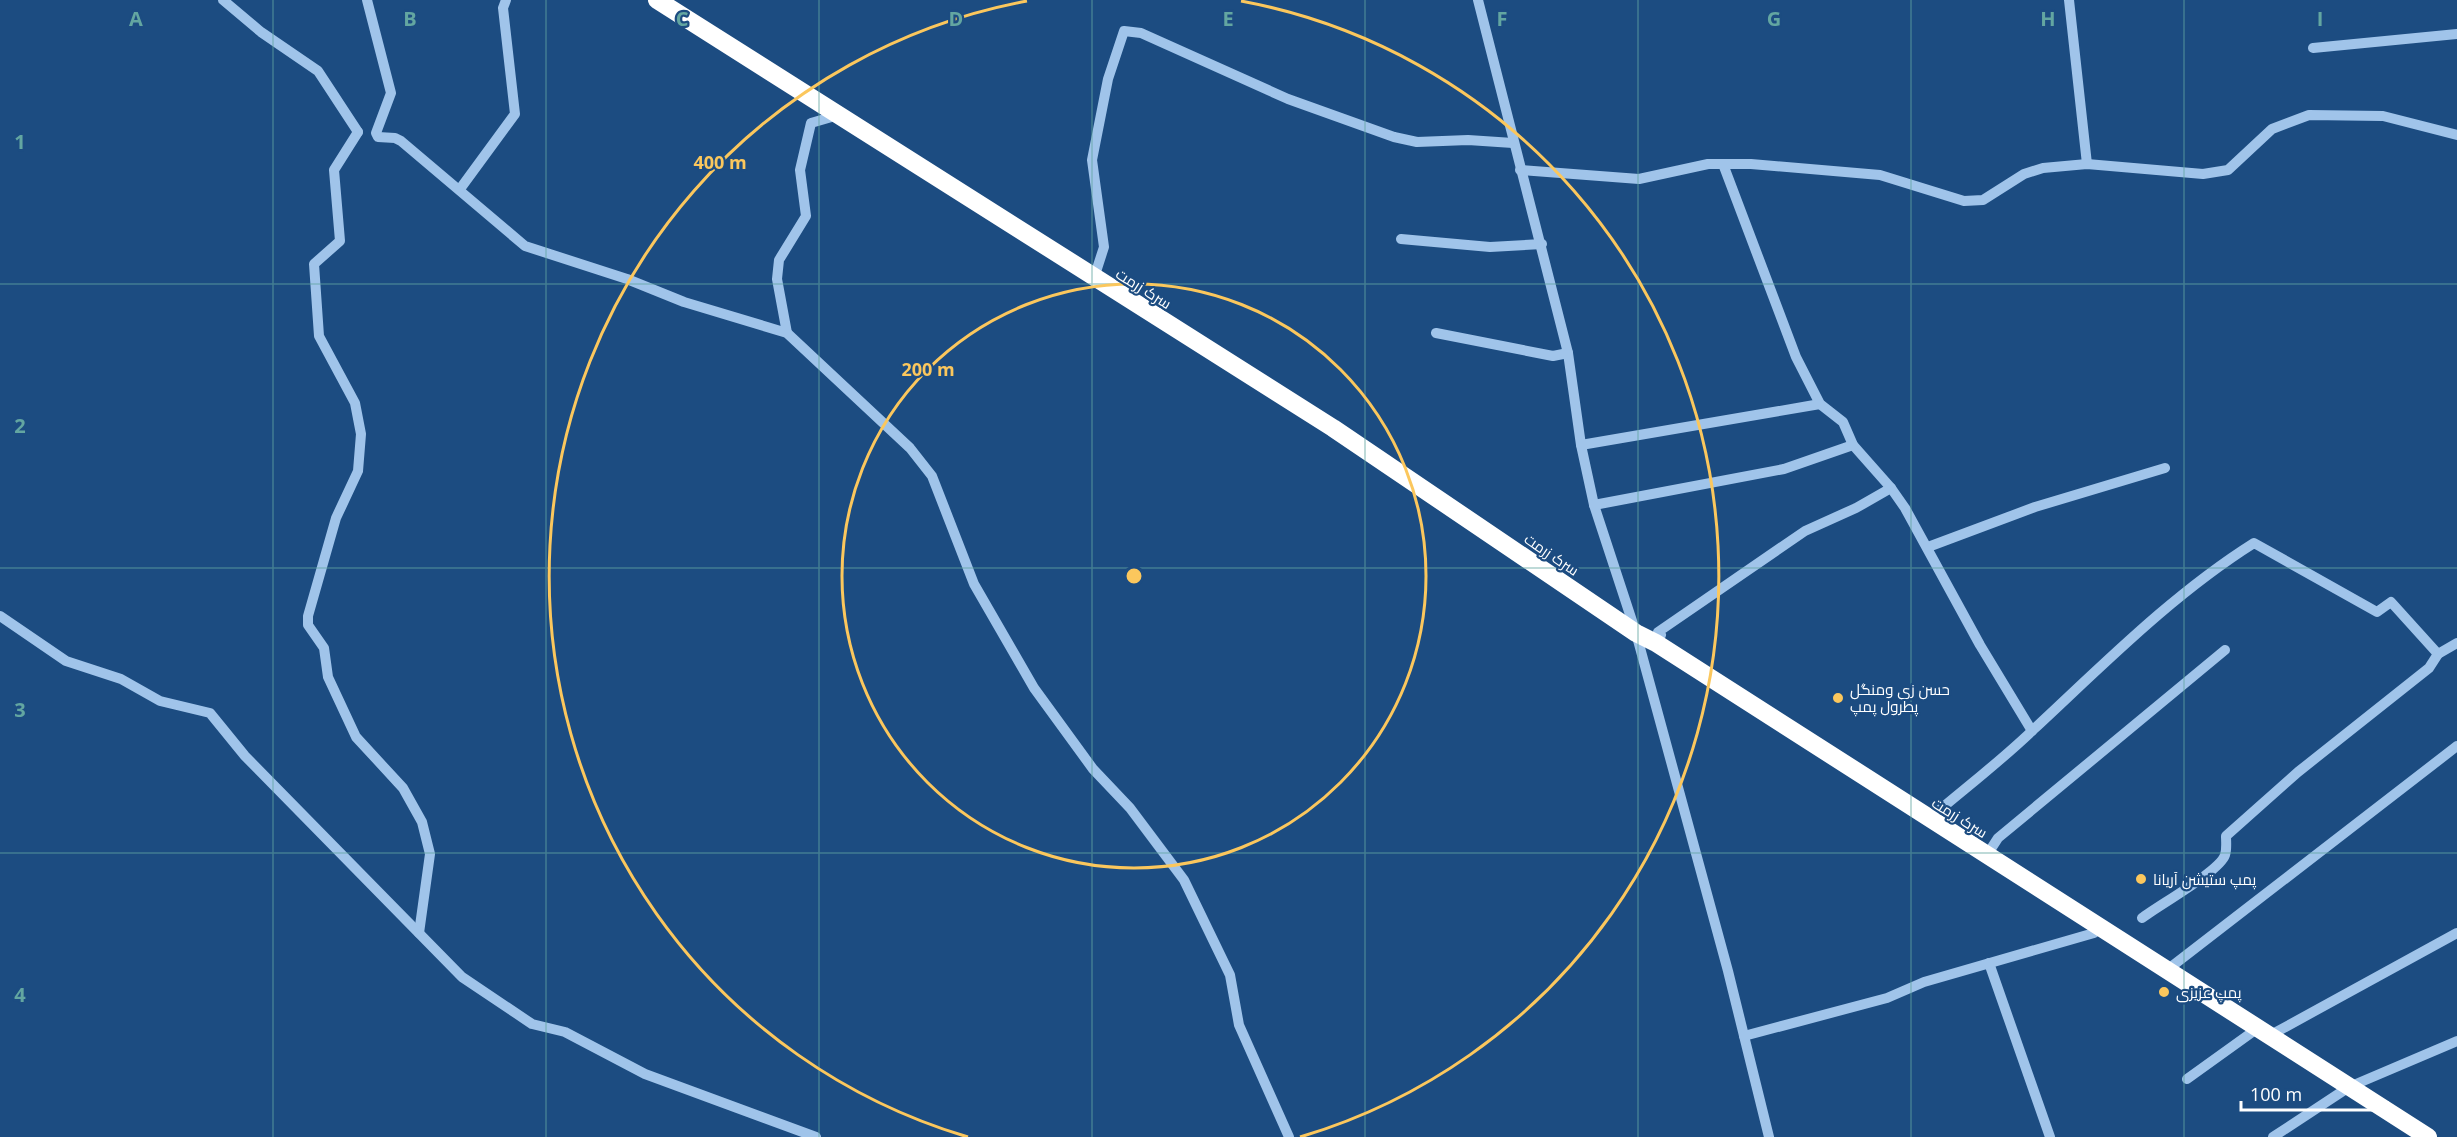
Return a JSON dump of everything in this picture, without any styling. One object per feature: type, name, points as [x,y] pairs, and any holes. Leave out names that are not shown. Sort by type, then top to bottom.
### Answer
[{"type":"highway","name":"سرک زرمت","points":[[657,0],[836,116],[1333,428],[1636,633],[1656,643],[1929,819],[2102,926],[2428,1137]]},
{"type":"street","points":[[223,0],[261,32],[318,71],[358,132]]},
{"type":"street","points":[[366,0],[391,93],[376,133]]},
{"type":"street","points":[[460,189],[514,114],[503,8],[506,0]]},
{"type":"street","points":[[1478,0],[1568,353],[1581,445],[1594,506],[1636,633],[1728,970],[1769,1137]]},
{"type":"street","points":[[2069,0],[2087,164]]},
{"type":"street","points":[[1094,278],[1104,247],[1092,160],[1108,79],[1124,32],[1141,33],[1288,99],[1394,137],[1418,142],[1468,140],[1513,143]]},
{"type":"street","points":[[2313,48],[2457,34]]},
{"type":"street","points":[[1520,170],[1639,179],[1708,164],[1723,164],[1880,175],[1964,201],[1983,200],[2024,174],[2043,168],[2087,164],[2203,174],[2228,170],[2272,129],[2309,115],[2383,116],[2457,135]]},
{"type":"street","points":[[787,333],[777,279],[779,260],[806,216],[800,170],[811,123],[836,116]]},
{"type":"street","points":[[358,132],[376,133],[378,137],[401,141],[525,246],[627,279],[704,309],[787,333],[910,448],[932,476],[974,584],[1028,678],[1093,769],[1130,808],[1184,880],[1230,975],[1239,1025],[1288,1137]]},
{"type":"street","points":[[358,132],[334,170],[340,241],[314,264],[319,336],[355,402],[361,434],[358,471],[336,518],[308,616],[308,625],[324,648],[328,677],[356,737],[403,788],[422,822],[430,854],[419,933]]},
{"type":"street","points":[[1723,164],[1796,357],[1820,404],[1842,422],[1853,445],[1891,488],[1928,547],[1980,645],[2032,731]]},
{"type":"street","points":[[1401,239],[1490,247],[1542,244]]},
{"type":"street","points":[[1436,333],[1553,356],[1568,353]]},
{"type":"street","points":[[1581,445],[1820,404]]},
{"type":"street","points":[[1594,506],[1784,469],[1853,445]]},
{"type":"street","points":[[1928,547],[2035,507],[2165,468]]},
{"type":"street","points":[[1656,643],[1661,635],[1658,632],[1805,531],[1856,508],[1891,488]]},
{"type":"street","points":[[1929,819],[2032,731],[2114,654],[2226,561],[2254,543],[2377,612],[2391,602],[2438,654]]},
{"type":"street","points":[[0,616],[66,661],[121,679],[160,701],[210,713],[245,756],[462,977],[532,1024],[565,1032],[645,1074],[816,1137]]},
{"type":"street","points":[[2142,918],[2167,899],[2205,877],[2225,856],[2226,836],[2306,765],[2429,668],[2438,654],[2457,643]]},
{"type":"street","points":[[1986,855],[1998,838],[2225,650]]},
{"type":"street","points":[[2167,970],[2457,746]]},
{"type":"street","points":[[1744,1036],[1887,998],[1924,982],[2094,933],[2102,926]]},
{"type":"street","points":[[2187,1079],[2264,1032],[2457,933]]},
{"type":"street","points":[[1989,963],[2050,1137]]},
{"type":"street","points":[[2273,1137],[2349,1087],[2457,1041]]},
{"type":"place","name":"حسن زی ومنگل پطرول پمپ","points":[[1838,698]]},
{"type":"place","name":"پمپ ستیشن آریانا","points":[[2141,879]]},
{"type":"place","name":"پمپ عزیزی","points":[[2164,992]]}]
